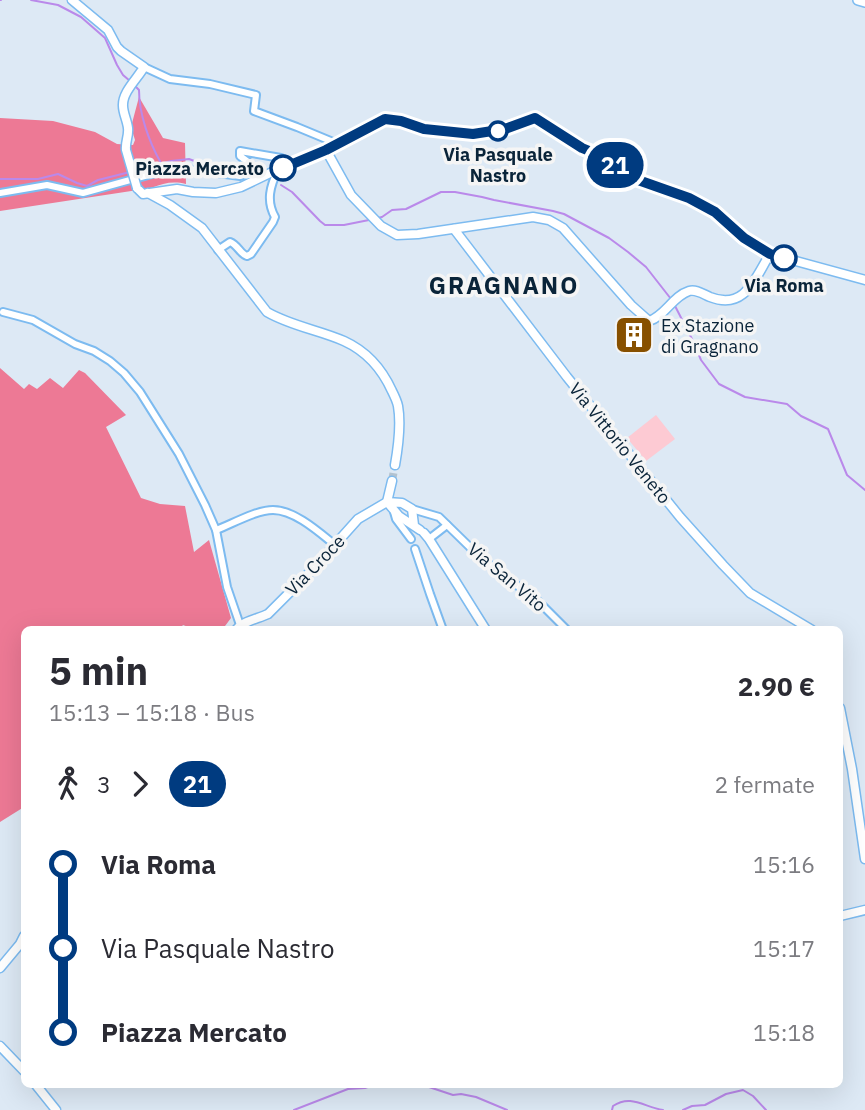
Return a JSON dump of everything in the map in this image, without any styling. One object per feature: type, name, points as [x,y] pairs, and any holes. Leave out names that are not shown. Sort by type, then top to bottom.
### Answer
[{"type":"main road","points":[[858,0],[865,2]]},
{"type":"street","points":[[72,0],[108,30],[121,51],[142,71],[256,95],[254,111],[338,144]]},
{"type":"street","points":[[142,71],[122,103],[128,129],[125,144],[137,188],[143,194],[177,189],[216,193],[241,187],[326,150],[385,119],[424,129],[473,134],[505,129],[535,118],[638,180],[689,198],[715,212],[744,238],[770,254],[865,280]]},
{"type":"street","points":[[326,150],[351,195],[381,226],[397,235],[533,217],[549,220],[563,228],[631,305],[649,321],[687,292],[694,290],[723,300],[739,298],[747,292],[770,254]]},
{"type":"street","points":[[0,193],[47,185],[83,193],[170,169],[240,176],[246,174],[248,162],[240,156],[240,151],[281,158],[291,163]]},
{"type":"street","points":[[218,250],[230,242],[236,245],[243,255],[251,254],[275,217],[270,198],[278,170]]},
{"type":"street","points":[[170,205],[167,201],[172,190]]},
{"type":"street","points":[[148,192],[198,224],[267,312],[278,319],[342,340],[377,365],[398,404],[395,466]]},
{"type":"street","name":"Via Vittorio Veneto","points":[[454,229],[567,377],[697,537],[750,593],[805,626]]},
{"type":"street","points":[[3,312],[33,320],[75,344],[94,351],[124,373],[140,392],[179,454],[216,530],[238,626]]},
{"type":"street","points":[[387,502],[392,481]]},
{"type":"street","points":[[387,502],[402,503],[412,509],[422,532],[483,626]]},
{"type":"street","points":[[387,502],[399,516],[422,532]]},
{"type":"street","name":"Via Croce","points":[[240,626],[268,614],[358,519],[387,502]]},
{"type":"street","name":"Via San Vito","points":[[412,509],[439,517],[481,558],[539,603],[563,626]]},
{"type":"street","points":[[216,530],[259,513],[275,510],[289,513],[335,545]]},
{"type":"street","points":[[394,510],[396,519],[411,539]]},
{"type":"street","points":[[422,532],[447,525]]},
{"type":"street","points":[[415,549],[442,626]]},
{"type":"street","points":[[843,723],[865,859]]},
{"type":"street","points":[[843,915],[863,911]]},
{"type":"street","points":[[0,968],[21,942]]},
{"type":"street","points":[[0,1046],[21,1068]]},
{"type":"street","points":[[38,1088],[56,1110]]},
{"type":"shaded area","points":[[139,97],[163,138],[185,143],[186,184],[168,183],[151,188],[0,211],[0,118],[53,121],[95,132],[117,144],[133,145],[135,140],[131,127]]},
{"type":"shaded area","points":[[0,368],[24,389],[29,384],[37,389],[50,378],[63,388],[79,370],[126,415],[106,427],[141,498],[160,504],[185,506],[194,552],[209,540],[231,618],[225,626],[21,626],[21,809],[0,822]]},
{"type":"shaded area","points":[[656,415],[675,439],[646,461],[627,438]]},
{"type":"waterway","points":[[31,0],[58,5],[81,17],[105,38],[117,65],[130,81]]},
{"type":"waterway","points":[[134,85],[139,90],[146,128],[161,163]]},
{"type":"waterway","points":[[136,171],[189,159],[243,168]]},
{"type":"waterway","points":[[0,179],[38,179],[58,174],[87,186],[98,180],[130,172]]},
{"type":"waterway","points":[[281,185],[292,192],[325,225],[344,225],[369,220]]},
{"type":"waterway","points":[[378,218],[392,210],[406,209],[441,192],[455,192],[564,214],[609,238],[628,252],[646,267],[671,299]]},
{"type":"waterway","points":[[674,304],[701,360],[719,384],[745,397],[787,404],[801,416],[828,429],[847,475],[865,490]]},
{"type":"waterway","points":[[294,1110],[348,1089],[365,1088]]},
{"type":"waterway","points":[[432,1088],[453,1095],[476,1097],[507,1110]]},
{"type":"waterway","points":[[683,1110],[705,1105],[726,1094],[743,1090],[766,1110]]},
{"type":"waterway","points":[[612,1110],[613,1106],[626,1101],[663,1110]]},
{"type":"tunnel","points":[[392,481],[395,465]]},
{"type":"bus line","name":"21","points":[[283,168],[326,150],[385,119],[424,129],[473,134],[505,129],[535,118],[638,180],[689,198],[715,212],[744,238],[770,254],[784,258]]},
{"type":"place","name":"Via Pasquale Nastro","points":[[498,131]]},
{"type":"place","name":"Piazza Mercato","points":[[283,168]]},
{"type":"place","name":"Via Roma","points":[[784,258]]},
{"type":"place","name":"Ex Stazione di Gragnano","points":[[634,335]]},
{"type":"district","name":"GRAGNANO","points":[[504,285]]}]
